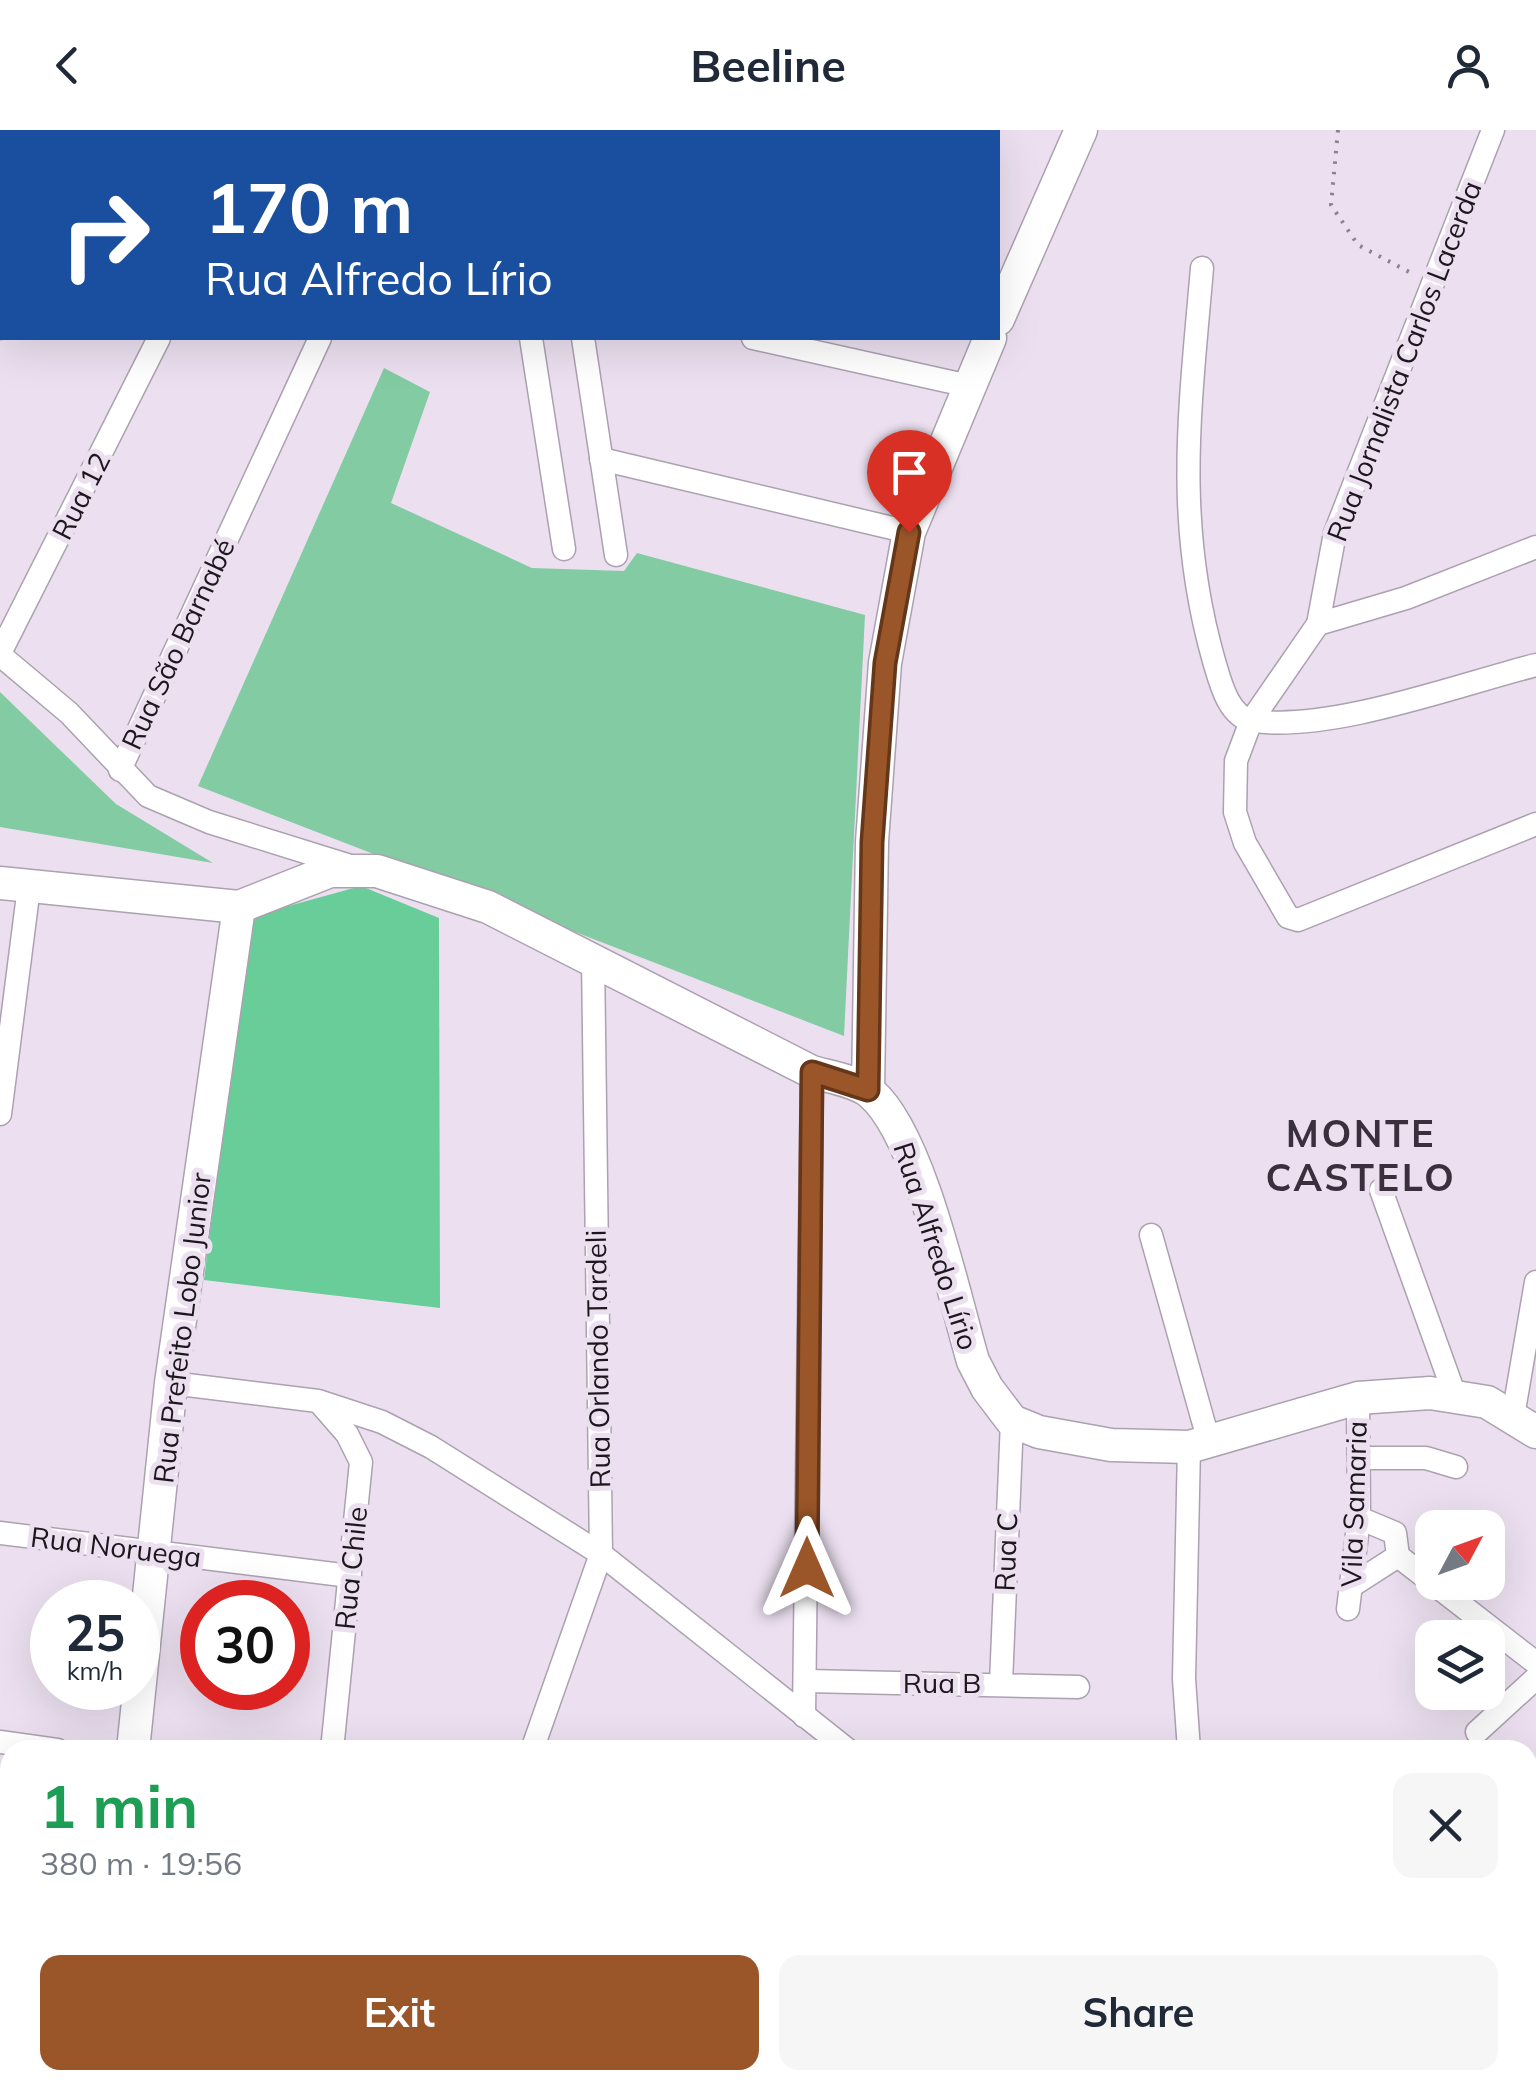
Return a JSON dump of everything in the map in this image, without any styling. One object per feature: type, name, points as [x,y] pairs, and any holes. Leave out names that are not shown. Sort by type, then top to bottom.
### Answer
[{"type":"main road","points":[[1001,295],[1081,130]]},
{"type":"main road","points":[[14,885],[238,907],[330,871],[356,868],[488,907],[593,957],[812,1072],[868,1090],[872,842],[882,703],[909,532],[989,340]]},
{"type":"main road","name":"Rua Prefeito Lobo Junior","points":[[134,1740],[172,1383],[238,907]]},
{"type":"main road","name":"Rua Alfredo Lírio","points":[[868,1090],[882,1105],[907,1150],[974,1361],[1012,1421]]},
{"type":"main road","points":[[1012,1421],[1039,1432],[1111,1444],[1199,1444],[1358,1398],[1454,1393],[1487,1402],[1524,1424]]},
{"type":"street","name":"Rua Jornalista Carlos Lacerda","points":[[1494,130],[1335,533],[1318,624],[1251,721],[1236,760],[1235,812],[1258,870],[1288,917],[1309,920],[1536,824]]},
{"type":"street","points":[[1202,268],[1185,464],[1192,566],[1220,681],[1236,712],[1251,721],[1327,719],[1536,665]]},
{"type":"street","name":"Rua 12","points":[[0,654],[158,340]]},
{"type":"street","name":"Rua São Barnabé","points":[[319,340],[120,770],[148,796],[174,809],[356,868]]},
{"type":"street","points":[[530,340],[564,548]]},
{"type":"street","points":[[583,340],[616,555]]},
{"type":"street","points":[[761,340],[969,386]]},
{"type":"street","points":[[602,458],[909,532]]},
{"type":"street","points":[[1318,624],[1406,598],[1536,547]]},
{"type":"street","points":[[0,654],[69,714],[120,770]]},
{"type":"street","points":[[0,1114],[14,885]]},
{"type":"street","name":"Rua Orlando Tardeli","points":[[535,1740],[600,1554],[593,957]]},
{"type":"street","points":[[804,1716],[812,1072]]},
{"type":"street","points":[[1381,1190],[1454,1393]]},
{"type":"street","points":[[1151,1235],[1199,1444],[1184,1662],[1188,1740]]},
{"type":"street","points":[[1524,1424],[1536,1282]]},
{"type":"street","points":[[172,1383],[318,1400],[382,1422],[431,1447],[600,1554],[835,1740]]},
{"type":"street","name":"Vila Samaria","points":[[1348,1609],[1359,1518],[1358,1398]]},
{"type":"street","name":"Rua Chile","points":[[318,1400],[348,1434],[362,1462],[333,1740]]},
{"type":"street","name":"Rua C","points":[[1001,1683],[1012,1421]]},
{"type":"street","points":[[1359,1458],[1426,1458],[1456,1467]]},
{"type":"street","points":[[1359,1518],[1396,1533],[1398,1556],[1536,1663]]},
{"type":"street","name":"Rua Noruega","points":[[0,1533],[350,1576]]},
{"type":"street","points":[[1354,1584],[1398,1556]]},
{"type":"street","points":[[1477,1732],[1536,1678]]},
{"type":"street","name":"Rua B","points":[[807,1681],[1078,1687]]},
{"type":"path","points":[[1338,130],[1331,205],[1358,245],[1431,283]]},
{"type":"green space","points":[[384,368],[430,392],[391,503],[532,568],[624,571],[637,553],[865,615],[844,1036],[198,786]]},
{"type":"green space","points":[[0,692],[116,804],[213,863],[0,827]]},
{"type":"green space","points":[[361,886],[439,918],[440,1308],[204,1280],[249,917]]},
{"type":"district","name":"MONTE CASTELO","points":[[1361,1156]]},
{"type":"route","points":[[807,1568],[812,1072],[868,1090],[872,842],[885,663],[909,532]]}]
